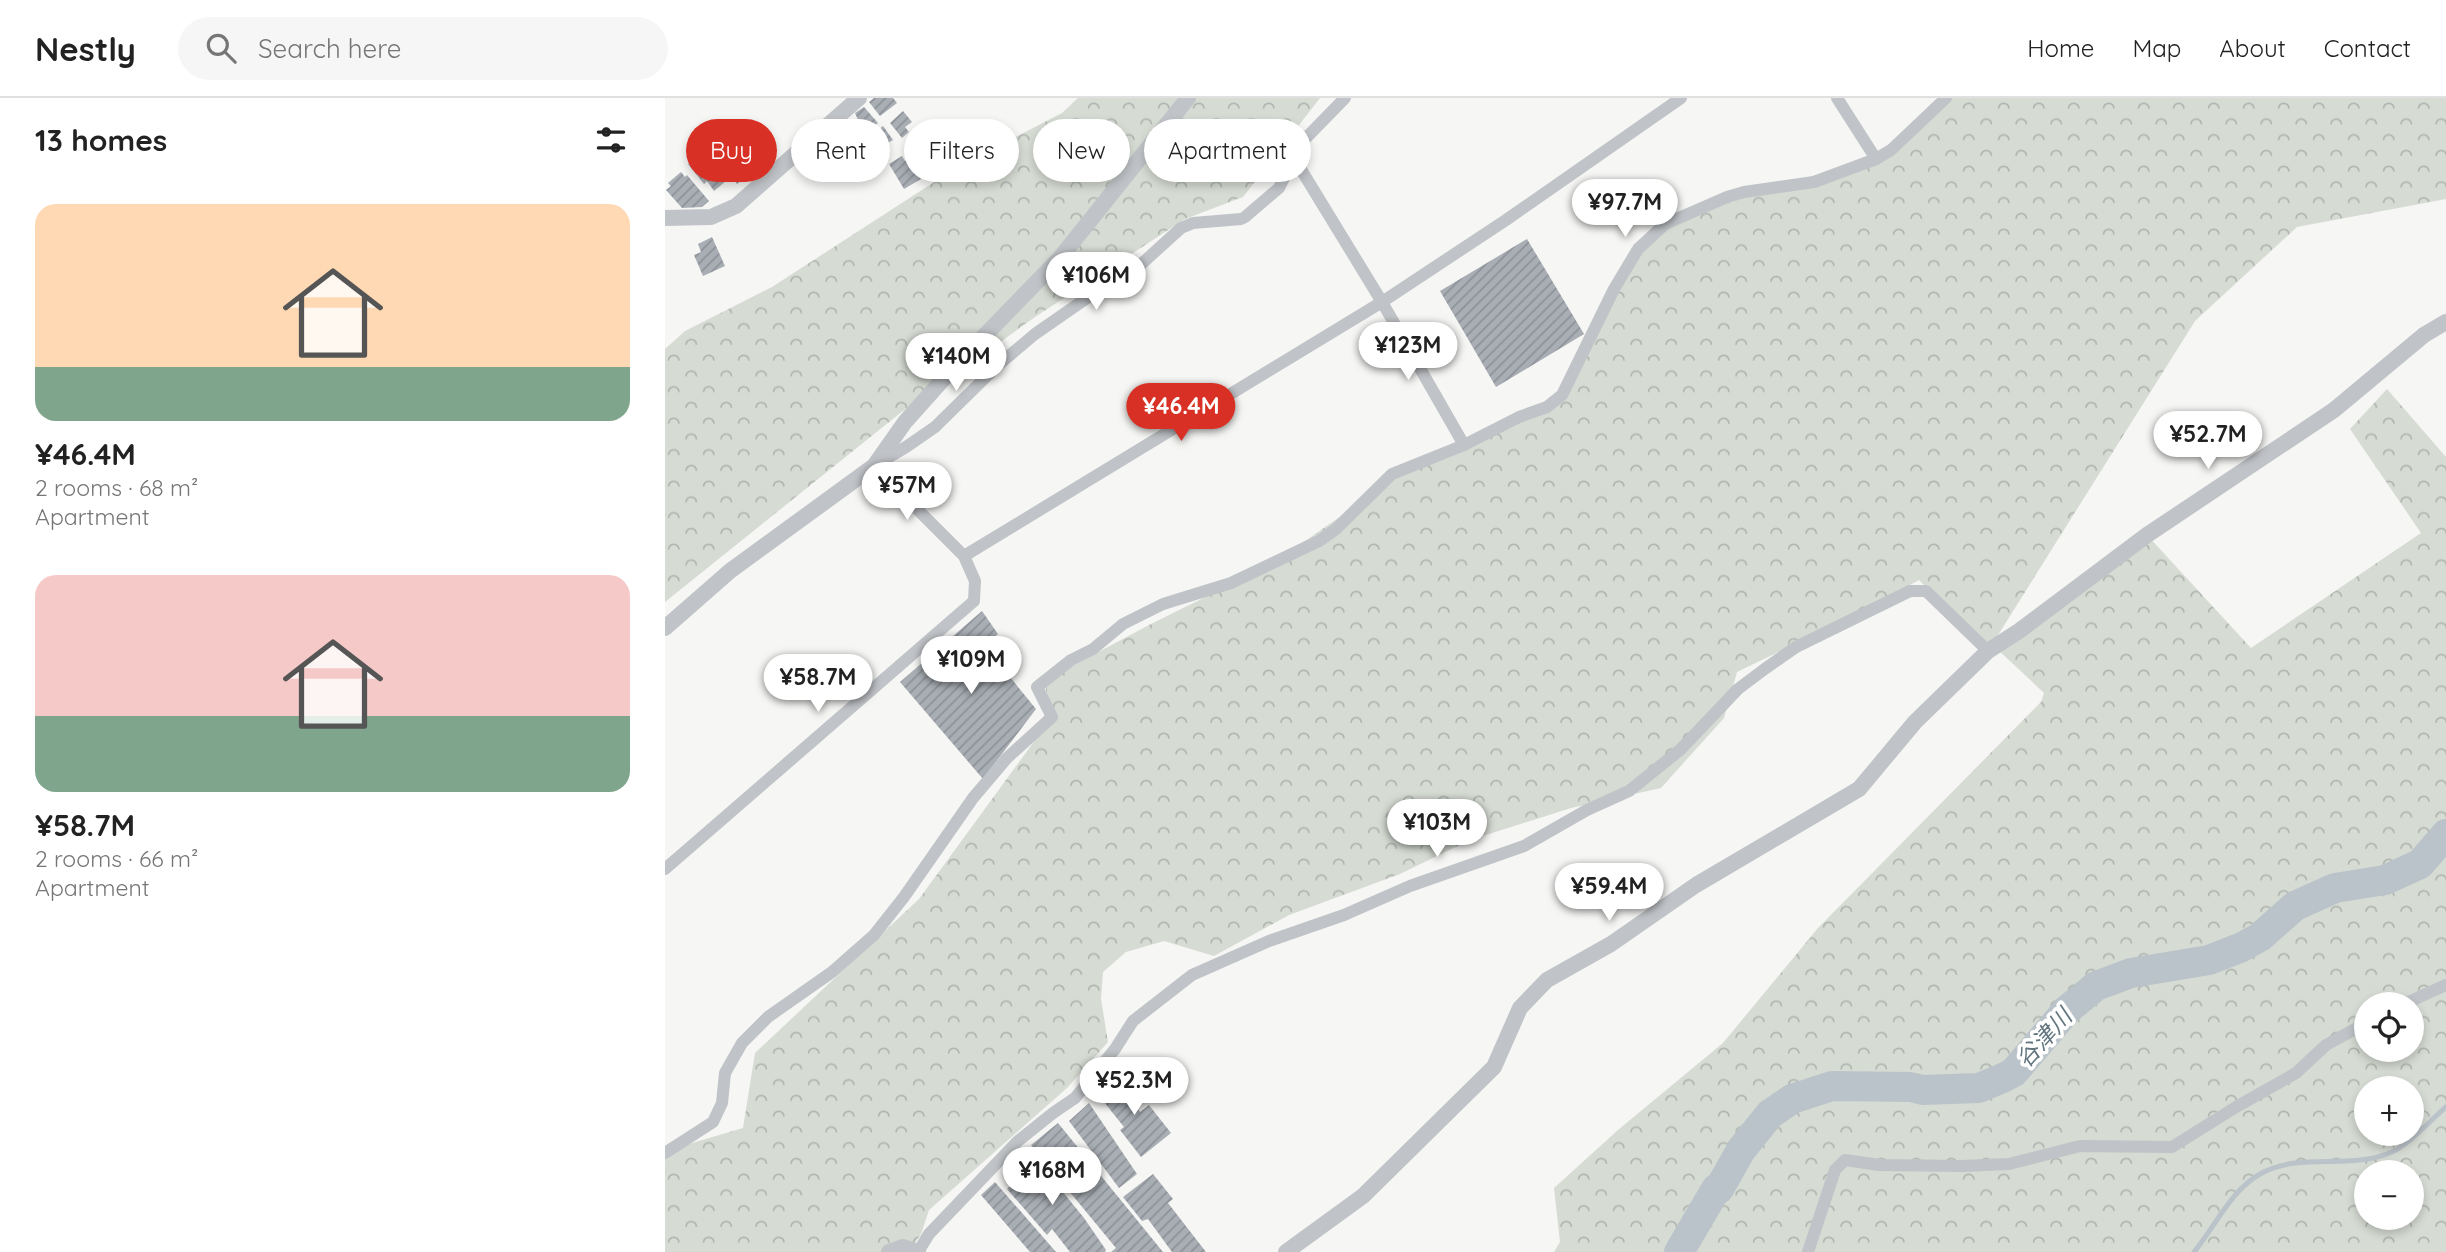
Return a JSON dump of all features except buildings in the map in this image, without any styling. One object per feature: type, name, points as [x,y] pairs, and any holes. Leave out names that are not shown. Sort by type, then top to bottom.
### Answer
[{"type":"street","points":[[665,218],[711,217],[736,205],[859,98]]},
{"type":"street","points":[[874,466],[905,422],[1060,258],[1188,98]]},
{"type":"street","points":[[1311,133],[1345,98]]},
{"type":"street","points":[[964,556],[1382,302],[1506,220],[1681,98]]},
{"type":"street","points":[[1837,98],[1876,159]]},
{"type":"street","points":[[665,1153],[713,1122],[722,1103],[725,1073],[742,1043],[768,1017],[832,972],[874,935],[973,798],[1007,758],[1052,717],[1037,687],[1071,660],[1093,649],[1123,624],[1163,604],[1231,583],[1319,541],[1336,529],[1392,474],[1547,407],[1562,395],[1614,289],[1638,249],[1665,224],[1736,195],[1814,182],[1876,159],[1891,150],[1946,98]]},
{"type":"street","points":[[665,628],[730,571],[874,466],[935,427],[997,366],[1035,334],[1097,291],[1137,268],[1181,228],[1193,223],[1245,217],[1279,188],[1282,182]]},
{"type":"street","points":[[1309,182],[1382,302],[1464,445]]},
{"type":"street","points":[[1286,1252],[1363,1196],[1494,1066],[1520,1008],[1547,980],[1611,944],[1696,885],[1859,789],[1915,722],[1989,651],[2157,528],[2334,410],[2424,335],[2446,322]]},
{"type":"street","points":[[665,869],[974,601],[975,581],[964,556],[874,466]]},
{"type":"street","points":[[889,1252],[903,1247],[918,1252],[929,1234],[1018,1142],[1075,1098],[1115,1049],[1133,1020],[1192,975],[1269,941],[1345,915],[1410,886],[1524,846],[1587,810],[1629,791],[1680,750],[1738,689],[1766,668],[1796,647],[1910,591],[1926,592],[1989,651]]},
{"type":"street","points":[[2424,995],[2446,985]]},
{"type":"street","points":[[1808,1252],[1835,1170],[1845,1160],[1879,1165],[1962,1166],[2009,1164],[2080,1146],[2172,1147],[2296,1073],[2326,1045],[2354,1030]]},
{"type":"green space","points":[[1078,98],[1320,98],[1304,119],[1144,119],[1144,182],[1255,182],[1243,197],[1185,219],[1035,317],[899,414],[665,602],[665,349],[685,331],[772,287],[934,182],[1019,182],[1019,135],[1033,128],[1033,182],[1130,182],[1130,119],[1050,119],[1062,113]]},
{"type":"green space","points":[[1948,98],[2446,98],[2446,199],[2297,227],[2195,321],[1988,651],[1919,580],[1853,616],[1737,672],[1724,718],[1661,788],[1571,808],[1470,840],[1400,874],[1289,915],[1214,956],[1164,941],[1126,952],[1103,972],[1101,999],[1108,1042],[1067,1088],[929,1210],[921,1234],[909,1252],[665,1252],[665,1151],[743,1128],[755,1053],[919,899],[1052,717],[1044,681],[1274,563],[1392,480],[1549,410],[1614,289],[1665,224],[1771,188],[1876,159]]},
{"type":"green space","points":[[2387,389],[2446,457],[2446,1252],[1554,1252],[1560,1242],[1554,1188],[1618,1130],[1723,1043],[1818,928],[2041,702],[2044,693],[1995,647],[2147,535],[2251,648],[2421,533],[2350,429]]},
{"type":"waterway","name":"谷津川","points":[[1679,1252],[1741,1150],[1770,1114],[1792,1099],[1832,1086],[1910,1087],[1923,1090],[1979,1088],[2014,1072],[2067,1010],[2096,986],[2131,973],[2209,960],[2242,947],[2260,937],[2295,906],[2335,888],[2385,880],[2420,864],[2446,834]]},
{"type":"waterway","points":[[2194,1252],[2231,1200],[2249,1181],[2260,1174],[2292,1164],[2359,1160],[2392,1152],[2446,1107]]}]
